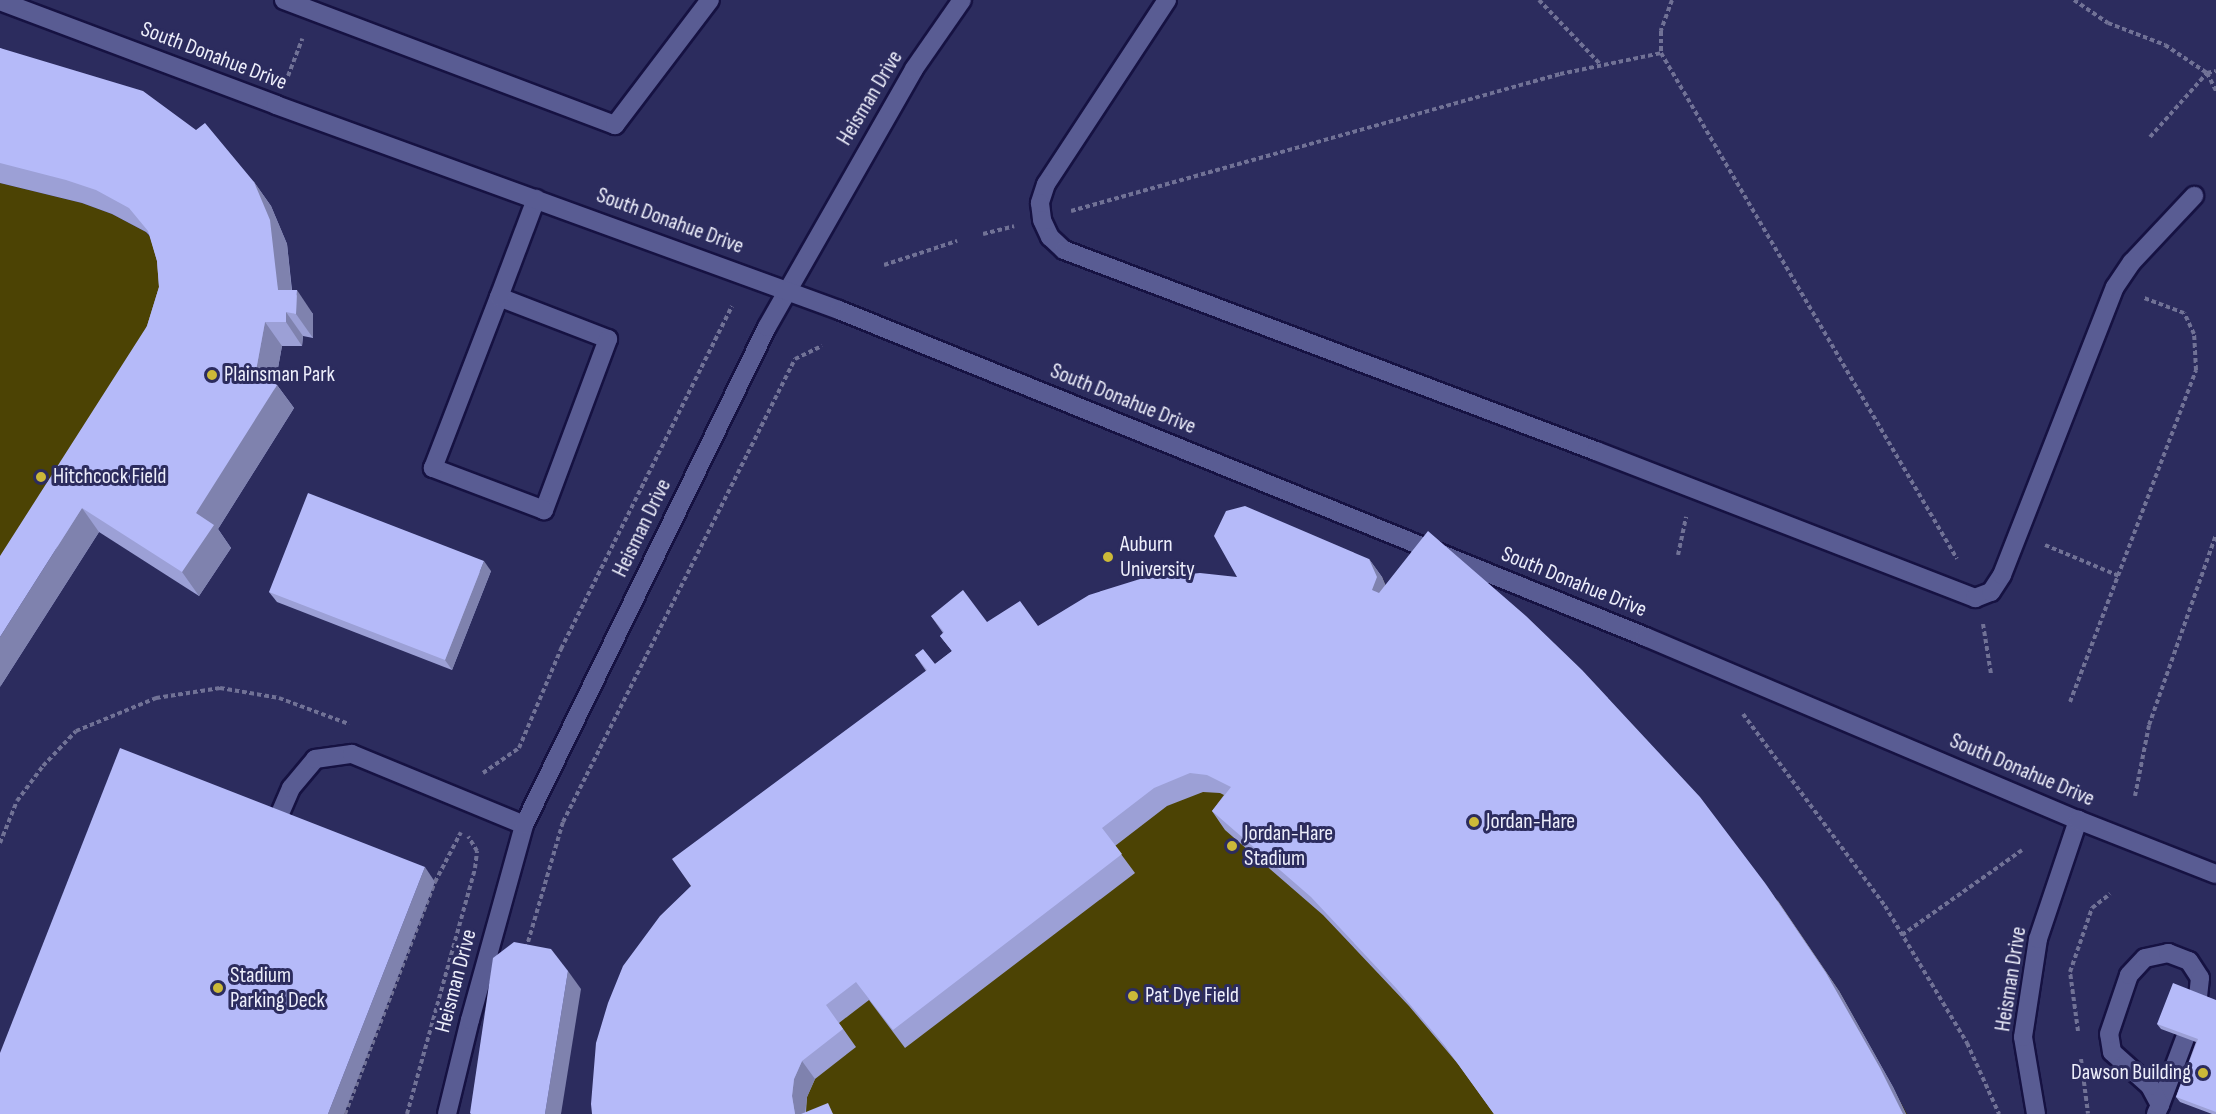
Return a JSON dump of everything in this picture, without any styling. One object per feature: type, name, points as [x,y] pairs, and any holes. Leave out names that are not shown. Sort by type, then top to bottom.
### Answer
[{"type":"street","points":[[284,0],[615,125],[710,0]]},
{"type":"street","name":"Heisman Drive","points":[[447,1114],[470,1020],[524,825],[787,290],[914,69],[962,0]]},
{"type":"street","points":[[1167,0],[1046,184],[1041,203],[1042,220],[1050,237],[1064,250],[1975,598],[1990,592],[2002,575],[2115,287],[2132,262],[2194,196]]},
{"type":"street","name":"South Donahue Drive","points":[[0,1],[276,105],[787,290],[1646,637],[2078,820],[2216,874]]},
{"type":"street","points":[[499,297],[608,339],[544,510],[433,468],[536,199]]},
{"type":"street","points":[[264,851],[291,788],[315,759],[352,754],[524,825]]},
{"type":"street","name":"Heisman Drive","points":[[2036,1114],[2023,1037],[2038,939],[2078,820]]},
{"type":"street","points":[[2158,1110],[2150,1086],[2112,1052],[2109,1034],[2129,975],[2145,958],[2168,953],[2189,962],[2200,978],[2198,997]]},
{"type":"street","points":[[2158,1110],[2185,1038]]},
{"type":"path","points":[[1539,0],[1601,64]]},
{"type":"path","points":[[1672,0],[1661,31],[1661,53],[1957,559],[1981,616],[1991,674]]},
{"type":"path","points":[[2074,0],[2108,23],[2165,45],[2207,73],[2216,91]]},
{"type":"path","points":[[288,76],[302,38]]},
{"type":"path","points":[[1042,220],[1281,151],[1601,64],[1661,53]]},
{"type":"path","points":[[2150,137],[2207,73],[2216,71]]},
{"type":"path","points":[[884,265],[957,241]]},
{"type":"path","points":[[2070,702],[2196,370],[2194,334],[2184,313],[2115,287]]},
{"type":"path","points":[[474,770],[485,774],[519,748],[561,649],[731,313],[732,306]]},
{"type":"path","points":[[524,956],[563,822],[795,359],[822,346]]},
{"type":"path","points":[[1678,555],[1692,489]]},
{"type":"path","points":[[2018,534],[2119,576]]},
{"type":"path","points":[[2135,796],[2149,725],[2216,535]]},
{"type":"path","points":[[0,843],[17,801],[43,766],[76,731],[156,698],[220,688],[279,698],[354,726]]},
{"type":"path","points":[[1743,714],[1871,887],[1902,934],[1967,1043],[2000,1114]]},
{"type":"path","points":[[345,1114],[435,882],[462,830],[472,840],[477,851],[475,868],[407,1114]]},
{"type":"path","points":[[1902,934],[2022,850]]},
{"type":"path","points":[[2079,1043],[2070,972],[2092,908],[2110,894]]},
{"type":"path","points":[[2081,1055],[2088,1114]]},
{"type":"shaded area","name":"Hitchcock Field","points":[[0,183],[82,203],[112,214],[146,232],[165,255],[174,284],[0,605]]},
{"type":"shaded area","name":"Jordan-Hare Stadium","points":[[1257,524],[1382,577],[1390,595],[1778,901],[1839,991],[1907,1114],[604,1114],[704,905],[685,877],[1000,641],[1033,620],[1051,645],[1249,595]]},
{"type":"building","name":"Plainsman Park","points":[[0,48],[143,91],[196,130],[205,123],[254,182],[270,220],[278,290],[297,290],[296,314],[286,312],[286,322],[265,322],[255,376],[277,385],[196,513],[214,525],[182,572],[82,508],[0,637],[0,556],[147,326],[159,287],[157,261],[148,231],[129,208],[96,190],[0,163]]},
{"type":"building","points":[[308,493],[484,561],[445,660],[269,592]]},
{"type":"building","name":"Jordan-Hare Stadium","points":[[1245,506],[1369,559],[1377,577],[1372,590],[1379,593],[1428,531],[1526,616],[1582,670],[1700,797],[1765,883],[1826,973],[1880,1068],[1903,1114],[1494,1114],[1445,1046],[1396,988],[1311,897],[1212,811],[1231,787],[1207,775],[1190,773],[1154,788],[1102,828],[1122,854],[893,1030],[856,982],[826,1005],[843,1029],[802,1061],[794,1079],[792,1096],[795,1114],[592,1114],[596,1043],[608,1003],[623,966],[660,916],[691,886],[672,859],[927,670],[915,655],[923,649],[935,664],[952,651],[940,636],[944,632],[931,616],[963,590],[987,622],[1020,601],[1038,626],[1089,595],[1140,579],[1200,573],[1237,577],[1214,536],[1226,511]]},
{"type":"building","name":"Stadium Parking Deck","points":[[120,748],[425,867],[328,1114],[0,1114],[0,1053]]},
{"type":"building","points":[[514,942],[551,949],[568,971],[545,1114],[471,1114],[493,958]]},
{"type":"building","name":"Dawson Building","points":[[2173,983],[2216,1000],[2216,1112],[2176,1097],[2198,1039],[2157,1024]]},
{"type":"building","points":[[828,1103],[833,1114],[801,1114]]},
{"type":"place","name":"Plainsman Park","points":[[212,375]]},
{"type":"place","name":"Hitchcock Field","points":[[41,477]]},
{"type":"place","name":"Auburn University","points":[[1108,557]]},
{"type":"place","name":"Jordan-Hare","points":[[1474,822]]},
{"type":"place","name":"Jordan-Hare Stadium","points":[[1232,846]]},
{"type":"place","name":"Stadium Parking Deck","points":[[218,988]]},
{"type":"place","name":"Pat Dye Field","points":[[1133,996]]},
{"type":"place","name":"Dawson Building","points":[[2203,1073]]}]
